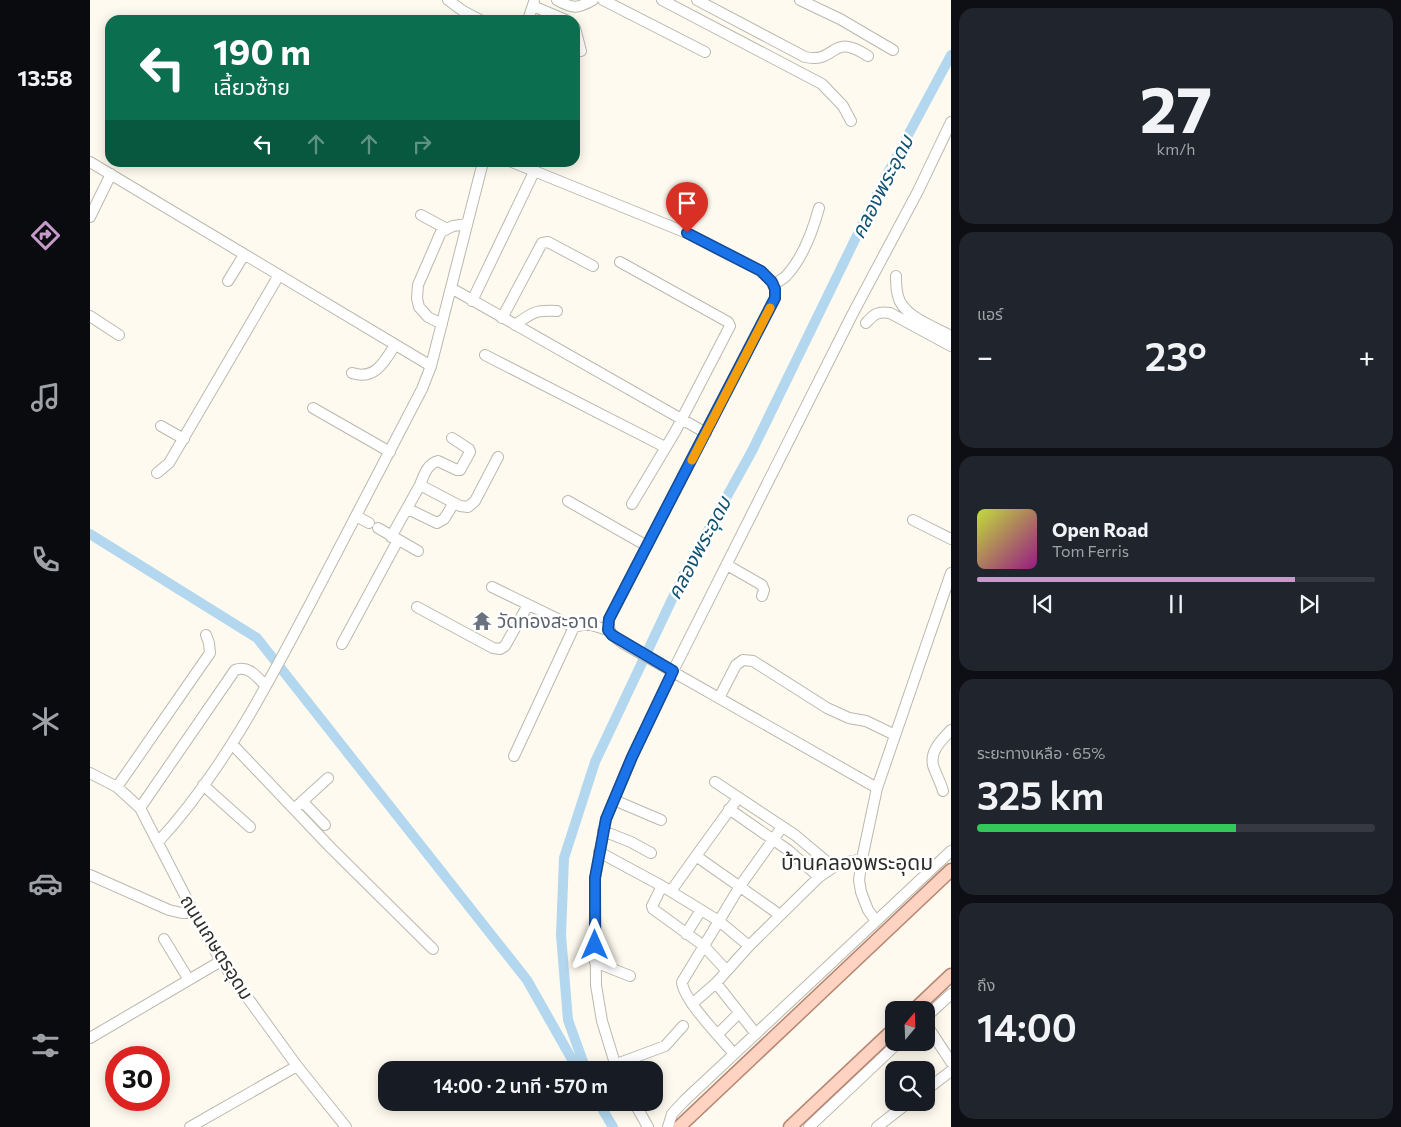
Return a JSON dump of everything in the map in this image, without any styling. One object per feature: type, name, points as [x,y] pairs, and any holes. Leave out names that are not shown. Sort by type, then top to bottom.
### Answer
[{"type":"main road","points":[[679,1127],[951,870]]},
{"type":"main road","points":[[923,1001],[951,975]]},
{"type":"main road","points":[[790,1127],[885,1037]]},
{"type":"street","points":[[448,0],[471,15]]},
{"type":"street","points":[[557,0],[570,8],[580,7],[593,0]]},
{"type":"street","points":[[603,0],[621,4],[705,52]]},
{"type":"street","points":[[662,0],[822,84],[843,106],[851,121]]},
{"type":"street","points":[[697,0],[804,57],[822,58],[841,46],[848,46],[868,56]]},
{"type":"street","points":[[800,0],[840,19],[893,50]]},
{"type":"street","points":[[530,15],[534,3],[557,15]]},
{"type":"street","points":[[580,48],[581,52]]},
{"type":"street","points":[[613,1061],[602,1021],[596,985],[595,962],[595,878],[606,819],[673,671],[844,330],[918,191],[951,122]]},
{"type":"street","points":[[90,162],[431,366]]},
{"type":"street","points":[[158,842],[174,825],[232,744],[272,676],[422,389],[431,366],[482,167]]},
{"type":"street","points":[[523,167],[687,233],[761,271],[774,285],[776,294],[609,619],[608,630]]},
{"type":"street","points":[[472,300],[534,172]]},
{"type":"street","points":[[90,216],[111,174]]},
{"type":"street","points":[[774,285],[786,276],[802,252],[813,229],[819,208]]},
{"type":"street","points":[[420,216],[447,229]]},
{"type":"street","points":[[442,324],[428,317],[419,307],[416,298],[418,285],[441,232],[453,226],[467,224]]},
{"type":"street","points":[[502,318],[542,243],[548,242],[593,266]]},
{"type":"street","points":[[228,281],[244,255]]},
{"type":"street","points":[[620,262],[728,322],[730,326],[681,419],[632,504]]},
{"type":"street","points":[[157,473],[169,463],[184,439],[279,276]]},
{"type":"street","points":[[896,276],[898,296],[907,312],[951,336]]},
{"type":"street","points":[[451,288],[706,433]]},
{"type":"street","points":[[516,325],[531,313],[541,310],[557,311]]},
{"type":"street","points":[[866,323],[874,314],[880,311],[890,313],[951,346]]},
{"type":"street","points":[[90,316],[119,335]]},
{"type":"street","points":[[352,373],[360,376],[374,372],[385,361],[395,345]]},
{"type":"street","points":[[485,355],[665,447]]},
{"type":"street","points":[[313,408],[390,452]]},
{"type":"street","points":[[161,426],[184,439]]},
{"type":"street","points":[[342,644],[427,469],[433,462],[438,461],[457,470],[463,468],[470,452],[469,449],[452,438]]},
{"type":"street","points":[[420,485],[460,506],[468,507],[475,501],[498,457]]},
{"type":"street","points":[[568,502],[647,546]]},
{"type":"street","points":[[408,509],[437,523],[444,520],[454,503]]},
{"type":"street","points":[[356,516],[418,551]]},
{"type":"street","points":[[913,520],[951,539]]},
{"type":"street","points":[[727,565],[762,585],[764,590],[762,596]]},
{"type":"street","points":[[876,921],[868,910],[861,892],[860,880],[862,859],[877,788],[951,574]]},
{"type":"street","points":[[492,587],[574,628],[588,624],[608,630],[624,644],[877,788]]},
{"type":"street","points":[[417,607],[493,648],[500,648],[505,646],[528,605]]},
{"type":"street","points":[[514,756],[574,628]]},
{"type":"street","points":[[117,787],[210,653],[206,635]]},
{"type":"street","points":[[719,698],[736,664],[743,660],[753,661],[827,708],[849,718],[866,720],[895,735]]},
{"type":"street","points":[[140,808],[235,670],[241,668],[249,670],[266,686]]},
{"type":"street","points":[[943,791],[940,778],[933,765],[933,755],[938,744],[951,730]]},
{"type":"street","points":[[232,744],[433,949]]},
{"type":"street","name":"ถนนเกษตรอุดม","points":[[90,773],[117,787],[140,808],[194,913],[222,961],[298,1066],[346,1127]]},
{"type":"street","points":[[294,809],[328,778]]},
{"type":"street","points":[[715,782],[795,836],[832,866]]},
{"type":"street","points":[[203,785],[250,827]]},
{"type":"street","points":[[726,970],[704,946],[653,909],[652,906],[696,856],[738,798]]},
{"type":"street","points":[[614,800],[661,820]]},
{"type":"street","points":[[302,801],[325,825]]},
{"type":"street","points":[[729,809],[788,850],[819,877]]},
{"type":"street","points":[[734,1054],[692,1004],[682,987],[682,982],[740,886],[782,827]]},
{"type":"street","points":[[603,831],[650,853]]},
{"type":"street","points":[[668,1127],[672,1114],[677,1107],[951,851]]},
{"type":"street","points":[[599,852],[667,889],[719,921],[749,946]]},
{"type":"street","points":[[696,856],[780,915]]},
{"type":"street","points":[[692,1004],[819,877],[832,866],[862,859]]},
{"type":"street","points":[[90,875],[170,910],[194,913]]},
{"type":"street","points":[[686,934],[701,910]]},
{"type":"street","points":[[164,939],[189,980]]},
{"type":"street","points":[[90,1038],[222,961]]},
{"type":"street","points":[[595,962],[630,976]]},
{"type":"street","points":[[716,982],[756,1034]]},
{"type":"street","points":[[935,1009],[951,994]]},
{"type":"street","points":[[718,1034],[739,1013]]},
{"type":"street","points":[[629,1061],[665,1046],[683,1026]]},
{"type":"street","points":[[935,1038],[951,1062]]},
{"type":"street","points":[[809,1127],[889,1051]]},
{"type":"street","points":[[190,1127],[298,1066]]},
{"type":"street","points":[[935,1083],[951,1071]]},
{"type":"street","points":[[639,1111],[648,1127]]},
{"type":"street","points":[[877,1127],[897,1111]]},
{"type":"waterway","name":"คลองพระอุดม","points":[[583,1061],[568,1020],[561,935],[564,858],[595,762],[684,574],[752,451],[885,178],[951,55]]},
{"type":"waterway","points":[[90,534],[257,638],[527,980],[573,1061]]},
{"type":"waterway","name":"คลองพระอุดม","points":[[603,1111],[613,1127]]},
{"type":"slow traffic","points":[[692,460],[770,308]]},
{"type":"place","name":"วัดทองสะอาด","points":[[482,621]]},
{"type":"district","name":"บ้านคลองพระอุดม","points":[[857,863]]},
{"type":"route","points":[[595,945],[595,878],[606,819],[632,757],[673,671],[624,644],[612,635],[608,630],[609,619],[776,294],[772,282],[761,271],[687,233]]}]
